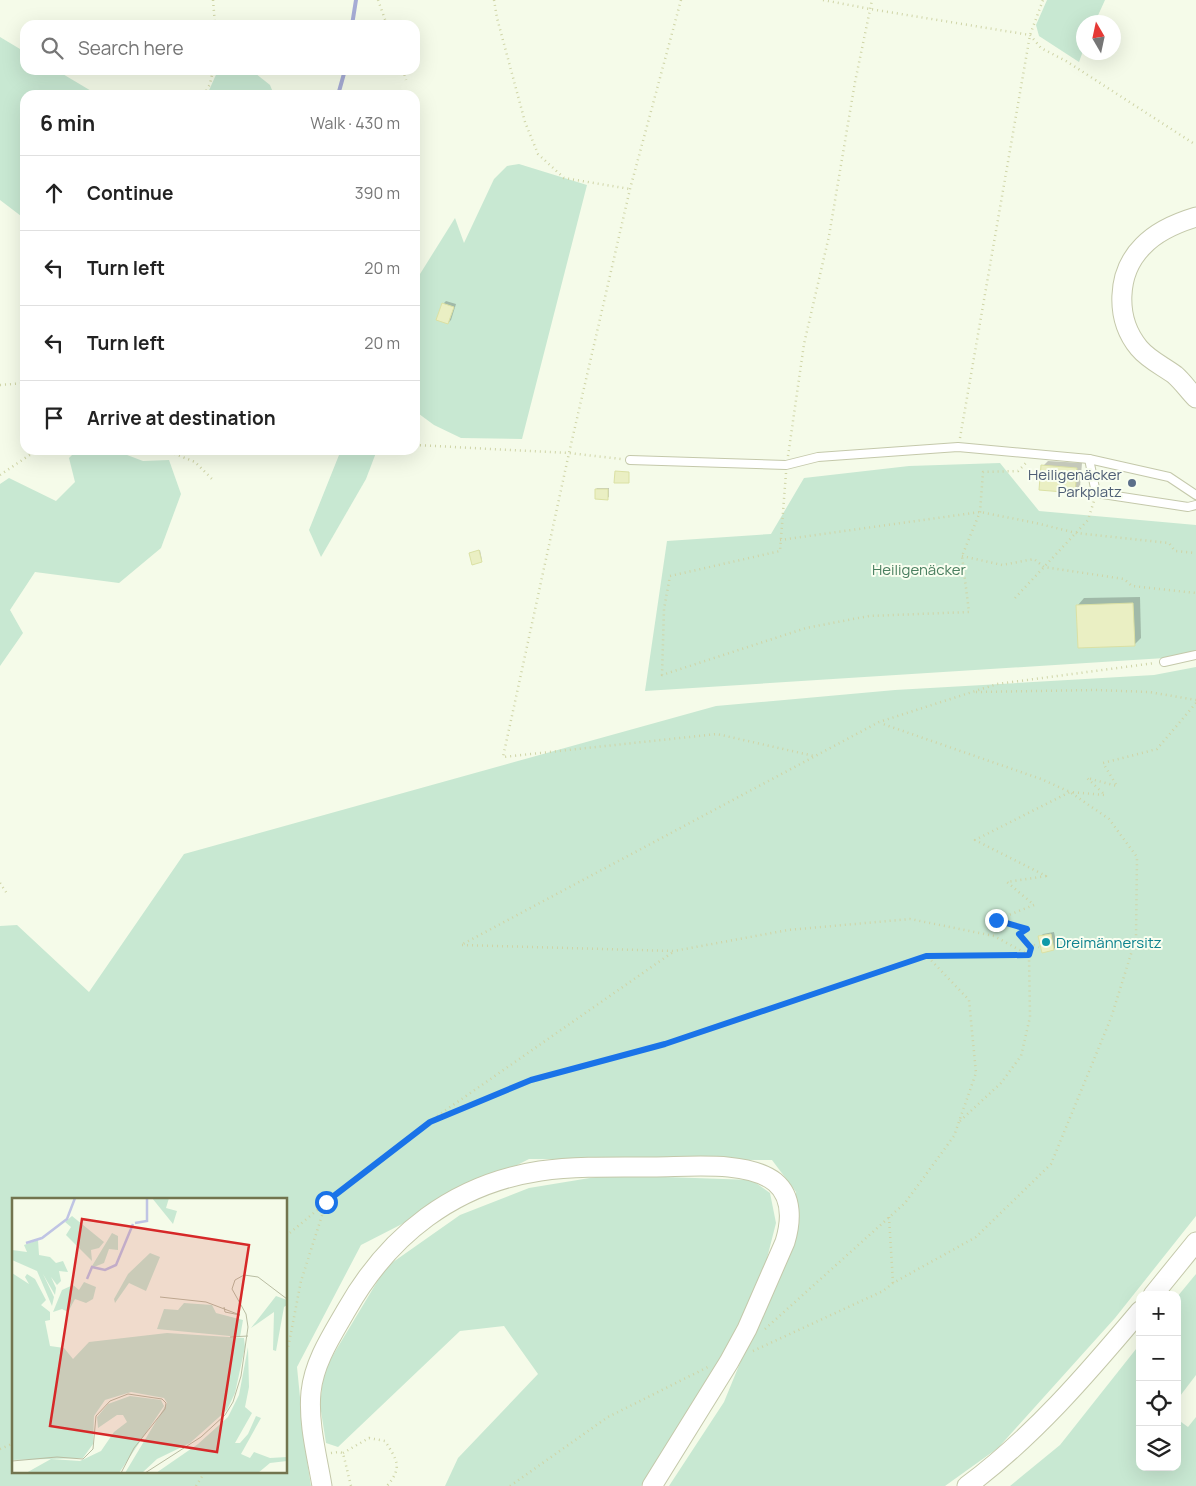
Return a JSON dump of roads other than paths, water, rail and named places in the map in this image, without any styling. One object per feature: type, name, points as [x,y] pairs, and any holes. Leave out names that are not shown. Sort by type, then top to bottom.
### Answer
[{"type":"street","points":[[1196,217],[1155,235],[1142,247],[1127,271],[1121,300],[1126,325],[1139,348],[1149,358],[1176,376],[1196,398]]},
{"type":"street","points":[[322,1486],[312,1417],[311,1392],[317,1366],[358,1289],[374,1266],[393,1245],[436,1210],[460,1196],[486,1185],[540,1171],[637,1167],[722,1167],[754,1172],[767,1177],[777,1184],[786,1197],[790,1211],[789,1227],[785,1242],[729,1362],[652,1486]]},
{"type":"street","points":[[1156,1291],[1196,1242]]},
{"type":"street","points":[[966,1486],[1003,1456],[1067,1396],[1136,1316]]},
{"type":"lane","points":[[630,460],[786,465],[818,457],[958,447],[1089,459],[1169,477],[1196,495]]},
{"type":"lane","points":[[1089,459],[1096,493],[1188,506],[1196,505]]},
{"type":"lane","points":[[1164,662],[1196,656]]},
{"type":"waterway","points":[[353,20],[356,0]]},
{"type":"waterway","points":[[339,90],[344,75]]},
{"type":"place","name":"Heiligenäcker Parkplatz","points":[[1132,483]]},
{"type":"place","name":"Dreimännersitz","points":[[1046,942]]},
{"type":"park label","name":"Heiligenäcker","points":[[919,569]]}]
